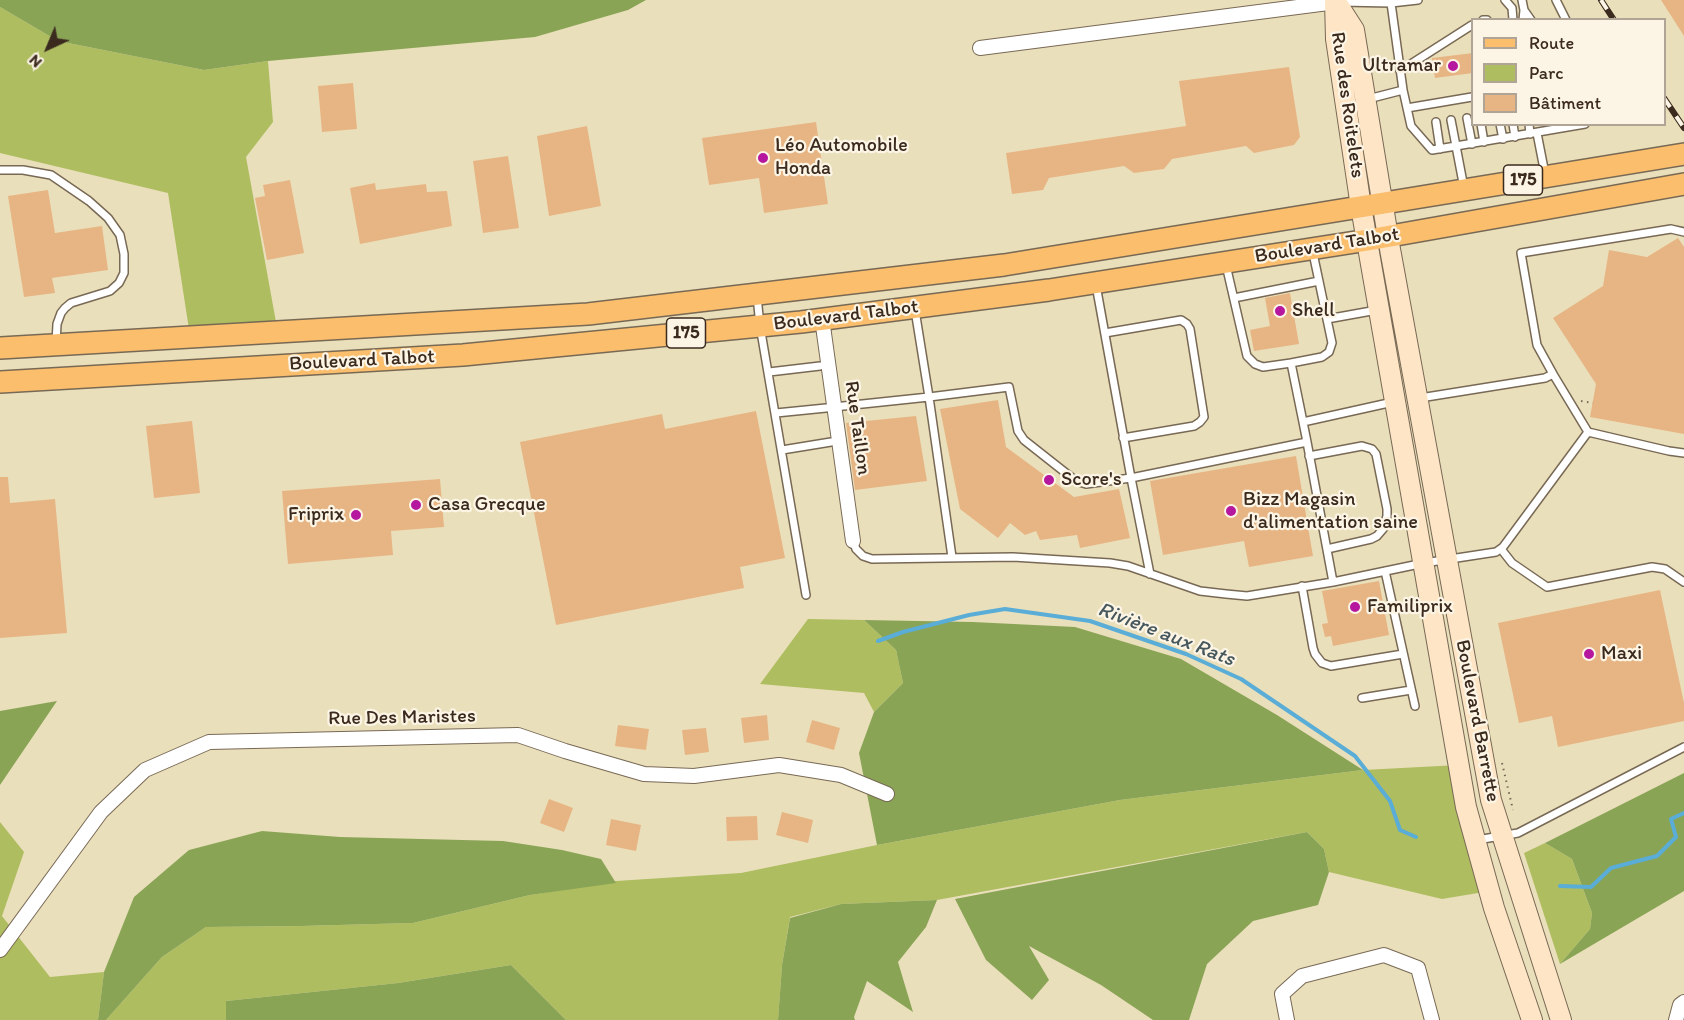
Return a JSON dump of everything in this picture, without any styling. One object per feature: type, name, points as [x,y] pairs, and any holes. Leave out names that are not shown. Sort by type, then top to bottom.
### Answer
[{"type":"main road","name":"Rue des Roitelets","points":[[1336,1],[1354,30],[1383,203]]},
{"type":"main road","name":"Rue des Roitelets","points":[[1336,1],[1336,39],[1361,207]]},
{"type":"main road","name":"Boulevard Talbot","points":[[0,348],[588,314],[1004,265],[1684,154]]},
{"type":"main road","name":"Boulevard Talbot","points":[[0,382],[462,356],[822,319],[1095,283],[1313,249],[1684,184]]},
{"type":"main road","name":"Boulevard Barrette","points":[[1383,203],[1378,238],[1380,309],[1466,807],[1494,908],[1532,1020]]},
{"type":"main road","name":"Boulevard Barrette","points":[[1361,207],[1378,238],[1418,399],[1491,800],[1561,1020]]},
{"type":"street","points":[[980,48],[1336,1]]},
{"type":"street","name":"Rue Taillon","points":[[822,319],[830,407],[853,541]]},
{"type":"street","name":"Rue Des Maristes","points":[[0,950],[101,812],[145,770],[209,742],[518,735],[644,774],[694,776],[779,765],[841,775],[887,794]]},
{"type":"street","points":[[1287,1020],[1282,994],[1302,976],[1384,955],[1418,968],[1432,1020]]},
{"type":"street","points":[[1676,1020],[1680,1005],[1684,1002]]},
{"type":"lane","points":[[1336,1],[1390,3],[1418,0]]},
{"type":"lane","points":[[1505,0],[1512,8],[1514,18]]},
{"type":"lane","points":[[1522,0],[1523,18]]},
{"type":"lane","points":[[1556,0],[1565,18]]},
{"type":"lane","points":[[1390,3],[1403,90],[1411,126],[1432,150],[1574,126]]},
{"type":"lane","points":[[1524,10],[1530,18]]},
{"type":"lane","points":[[1400,71],[1471,27]]},
{"type":"lane","points":[[1346,103],[1403,90]]},
{"type":"lane","points":[[1407,108],[1449,105],[1471,98]]},
{"type":"lane","points":[[1467,118],[1472,144]]},
{"type":"lane","points":[[1451,120],[1465,190]]},
{"type":"lane","points":[[1436,122],[1440,149]]},
{"type":"lane","points":[[1481,126],[1484,142]]},
{"type":"lane","points":[[1500,126],[1503,139]]},
{"type":"lane","points":[[1514,126],[1515,136]]},
{"type":"lane","points":[[1530,126],[1545,176]]},
{"type":"lane","points":[[0,170],[23,170],[51,175],[89,201],[108,218],[120,235],[124,254],[124,273],[119,283],[110,291],[70,303],[61,313],[57,324],[55,345]]},
{"type":"lane","points":[[1684,232],[1671,230],[1521,254],[1537,345],[1588,432],[1684,453]]},
{"type":"lane","points":[[1226,262],[1248,356],[1255,364],[1263,367],[1291,363],[1322,357],[1329,352],[1332,343],[1313,249]]},
{"type":"lane","points":[[1234,298],[1319,281]]},
{"type":"lane","points":[[1095,283],[1150,574]]},
{"type":"lane","points":[[757,294],[760,326],[806,594]]},
{"type":"lane","points":[[914,308],[952,557]]},
{"type":"lane","points":[[1327,319],[1380,309]]},
{"type":"lane","points":[[1105,333],[1181,320],[1190,329],[1204,417],[1194,426],[1123,438]]},
{"type":"lane","points":[[1291,363],[1333,582]]},
{"type":"lane","points":[[769,372],[820,366]]},
{"type":"lane","points":[[1418,399],[1545,378],[1553,374]]},
{"type":"lane","points":[[776,413],[1009,387],[1018,432],[1024,440],[1076,481],[1086,484],[1131,478],[1307,442]]},
{"type":"lane","points":[[1303,422],[1396,402]]},
{"type":"lane","points":[[853,541],[856,549],[863,556],[872,559],[1013,557],[1110,563],[1128,566],[1200,591],[1246,596],[1496,552],[1588,432]]},
{"type":"lane","points":[[782,450],[831,442]]},
{"type":"lane","points":[[1310,456],[1362,446],[1372,449],[1376,454],[1387,509],[1383,529],[1377,536],[1327,549]]},
{"type":"lane","points":[[1500,549],[1512,563],[1548,587],[1652,567],[1665,569],[1684,582]]},
{"type":"lane","points":[[1384,571],[1415,706]]},
{"type":"lane","points":[[1302,586],[1313,648],[1323,663],[1331,666],[1403,654]]},
{"type":"lane","points":[[1362,698],[1411,690]]},
{"type":"lane","points":[[1475,841],[1523,831],[1684,747]]},
{"type":"green space","points":[[0,0],[646,0],[628,10],[535,37],[268,61],[204,70],[58,41],[0,7]]},
{"type":"green space","points":[[0,7],[58,41],[204,70],[268,61],[273,122],[246,157],[278,333],[190,336],[168,193],[0,153]]},
{"type":"green space","points":[[808,619],[864,620],[896,650],[903,683],[874,712],[864,693],[760,684]]},
{"type":"green space","points":[[864,620],[1075,627],[1181,659],[1277,715],[1363,770],[1120,800],[877,845],[859,753],[874,712],[903,683],[896,650]]},
{"type":"green space","points":[[57,701],[0,785],[0,711]]},
{"type":"green space","points":[[1459,765],[1490,891],[1442,899],[1329,872],[1324,849],[1307,832],[937,900],[841,904],[790,917],[782,965],[778,1020],[566,1020],[511,965],[398,983],[226,1001],[226,1020],[106,1020],[162,957],[206,927],[413,923],[530,895],[616,881],[741,873],[1120,800],[1363,770]]},
{"type":"green space","points":[[1684,773],[1684,891],[1560,964],[1590,929],[1592,913],[1572,859],[1545,843]]},
{"type":"green space","points":[[0,822],[24,852],[2,916],[50,977],[104,972],[98,1020],[0,1020]]},
{"type":"green space","points":[[262,831],[340,837],[503,841],[562,850],[601,859],[616,883],[530,895],[413,923],[206,927],[162,957],[106,1020],[98,1020],[104,972],[134,897],[189,850]]},
{"type":"green space","points":[[1307,832],[1324,849],[1329,872],[1318,905],[1253,921],[1207,964],[1189,1020],[1153,1020],[1101,985],[1029,946],[1049,980],[1032,1000],[986,960],[955,899]]},
{"type":"green space","points":[[1545,843],[1572,859],[1592,913],[1590,929],[1560,964],[1524,853]]},
{"type":"green space","points":[[937,900],[926,927],[898,962],[913,1012],[867,981],[854,1017],[855,1020],[778,1020],[782,965],[790,918],[841,904]]},
{"type":"green space","points":[[511,965],[566,1020],[226,1020],[226,1001],[398,983]]},
{"type":"building","points":[[1661,0],[1684,0],[1684,36]]},
{"type":"building","name":"Ultramar","points":[[1471,53],[1471,73],[1435,78],[1432,58]]},
{"type":"building","points":[[1289,67],[1300,137],[1294,145],[1254,153],[1246,146],[1172,159],[1164,169],[1134,173],[1124,166],[1049,178],[1043,190],[1012,194],[1006,153],[1186,126],[1179,81]]},
{"type":"building","points":[[353,83],[357,129],[322,132],[318,86]]},
{"type":"building","name":"Léo Automobile Honda","points":[[816,122],[828,204],[764,213],[759,178],[709,185],[702,138]]},
{"type":"building","points":[[587,126],[601,206],[549,216],[537,136]]},
{"type":"building","points":[[508,156],[519,228],[483,233],[473,161]]},
{"type":"building","points":[[290,180],[304,253],[267,260],[255,198],[265,196],[263,185]]},
{"type":"building","points":[[375,183],[376,190],[426,184],[427,192],[447,191],[452,226],[360,244],[350,188]]},
{"type":"building","points":[[48,190],[55,233],[102,226],[108,270],[52,278],[55,293],[24,297],[8,196]]},
{"type":"building","points":[[1678,238],[1684,247],[1684,434],[1590,417],[1596,384],[1553,318],[1603,286],[1609,250],[1647,257]]},
{"type":"building","name":"Shell","points":[[1290,293],[1299,344],[1254,351],[1250,330],[1270,326],[1265,298]]},
{"type":"building","points":[[998,400],[1006,447],[1074,497],[1119,489],[1130,538],[1080,548],[1077,535],[1040,540],[1036,531],[1025,535],[1010,523],[998,538],[960,509],[940,409]]},
{"type":"building","points":[[756,411],[785,558],[740,567],[744,588],[556,625],[520,442],[662,414],[665,429]]},
{"type":"building","points":[[916,416],[927,481],[855,490],[846,423]]},
{"type":"building","points":[[192,421],[200,493],[154,498],[146,426]]},
{"type":"building","name":"Bizz Magasin d'alimentation saine","points":[[1296,456],[1313,556],[1249,567],[1244,541],[1163,555],[1150,481]]},
{"type":"building","points":[[0,477],[8,477],[10,503],[55,499],[67,633],[0,638]]},
{"type":"building","points":[[440,479],[444,527],[391,531],[393,555],[288,564],[282,491]]},
{"type":"building","name":"Familiprix","points":[[1379,581],[1389,635],[1333,646],[1331,636],[1325,637],[1322,624],[1328,623],[1322,591]]},
{"type":"building","name":"Maxi","points":[[1660,590],[1684,703],[1684,721],[1558,747],[1552,716],[1519,723],[1498,623]]},
{"type":"building","points":[[767,715],[769,740],[744,743],[741,718]]},
{"type":"building","points":[[812,720],[840,728],[834,750],[806,742]]},
{"type":"building","points":[[618,725],[649,729],[646,750],[615,746]]},
{"type":"building","points":[[706,728],[709,752],[685,755],[682,730]]},
{"type":"building","points":[[549,799],[573,808],[564,832],[540,823]]},
{"type":"building","points":[[782,812],[813,820],[808,843],[776,835]]},
{"type":"building","points":[[757,816],[758,840],[727,841],[726,817]]},
{"type":"building","points":[[611,819],[641,825],[636,851],[606,845]]},
{"type":"waterway","name":"Rivière aux Rats","points":[[878,641],[969,615],[1005,609],[1090,621],[1186,654],[1241,679],[1355,756],[1390,801],[1400,830],[1416,837]]},
{"type":"waterway","name":"Rivière aux Rats","points":[[1560,886],[1591,887],[1611,868],[1657,856],[1676,837],[1671,819],[1684,813]]},
{"type":"railway","points":[[1601,0],[1613,18]]},
{"type":"railway","points":[[1666,101],[1684,128]]},
{"type":"place","name":"Ultramar","points":[[1453,66]]},
{"type":"place","name":"Léo Automobile Honda","points":[[763,158]]},
{"type":"place","name":"Shell","points":[[1280,311]]},
{"type":"place","name":"Score's","points":[[1049,480]]},
{"type":"place","name":"Casa Grecque","points":[[416,505]]},
{"type":"place","name":"Bizz Magasin d'alimentation saine","points":[[1231,511]]},
{"type":"place","name":"Friprix","points":[[356,515]]},
{"type":"place","name":"Familiprix","points":[[1355,607]]},
{"type":"place","name":"Maxi","points":[[1589,654]]}]
